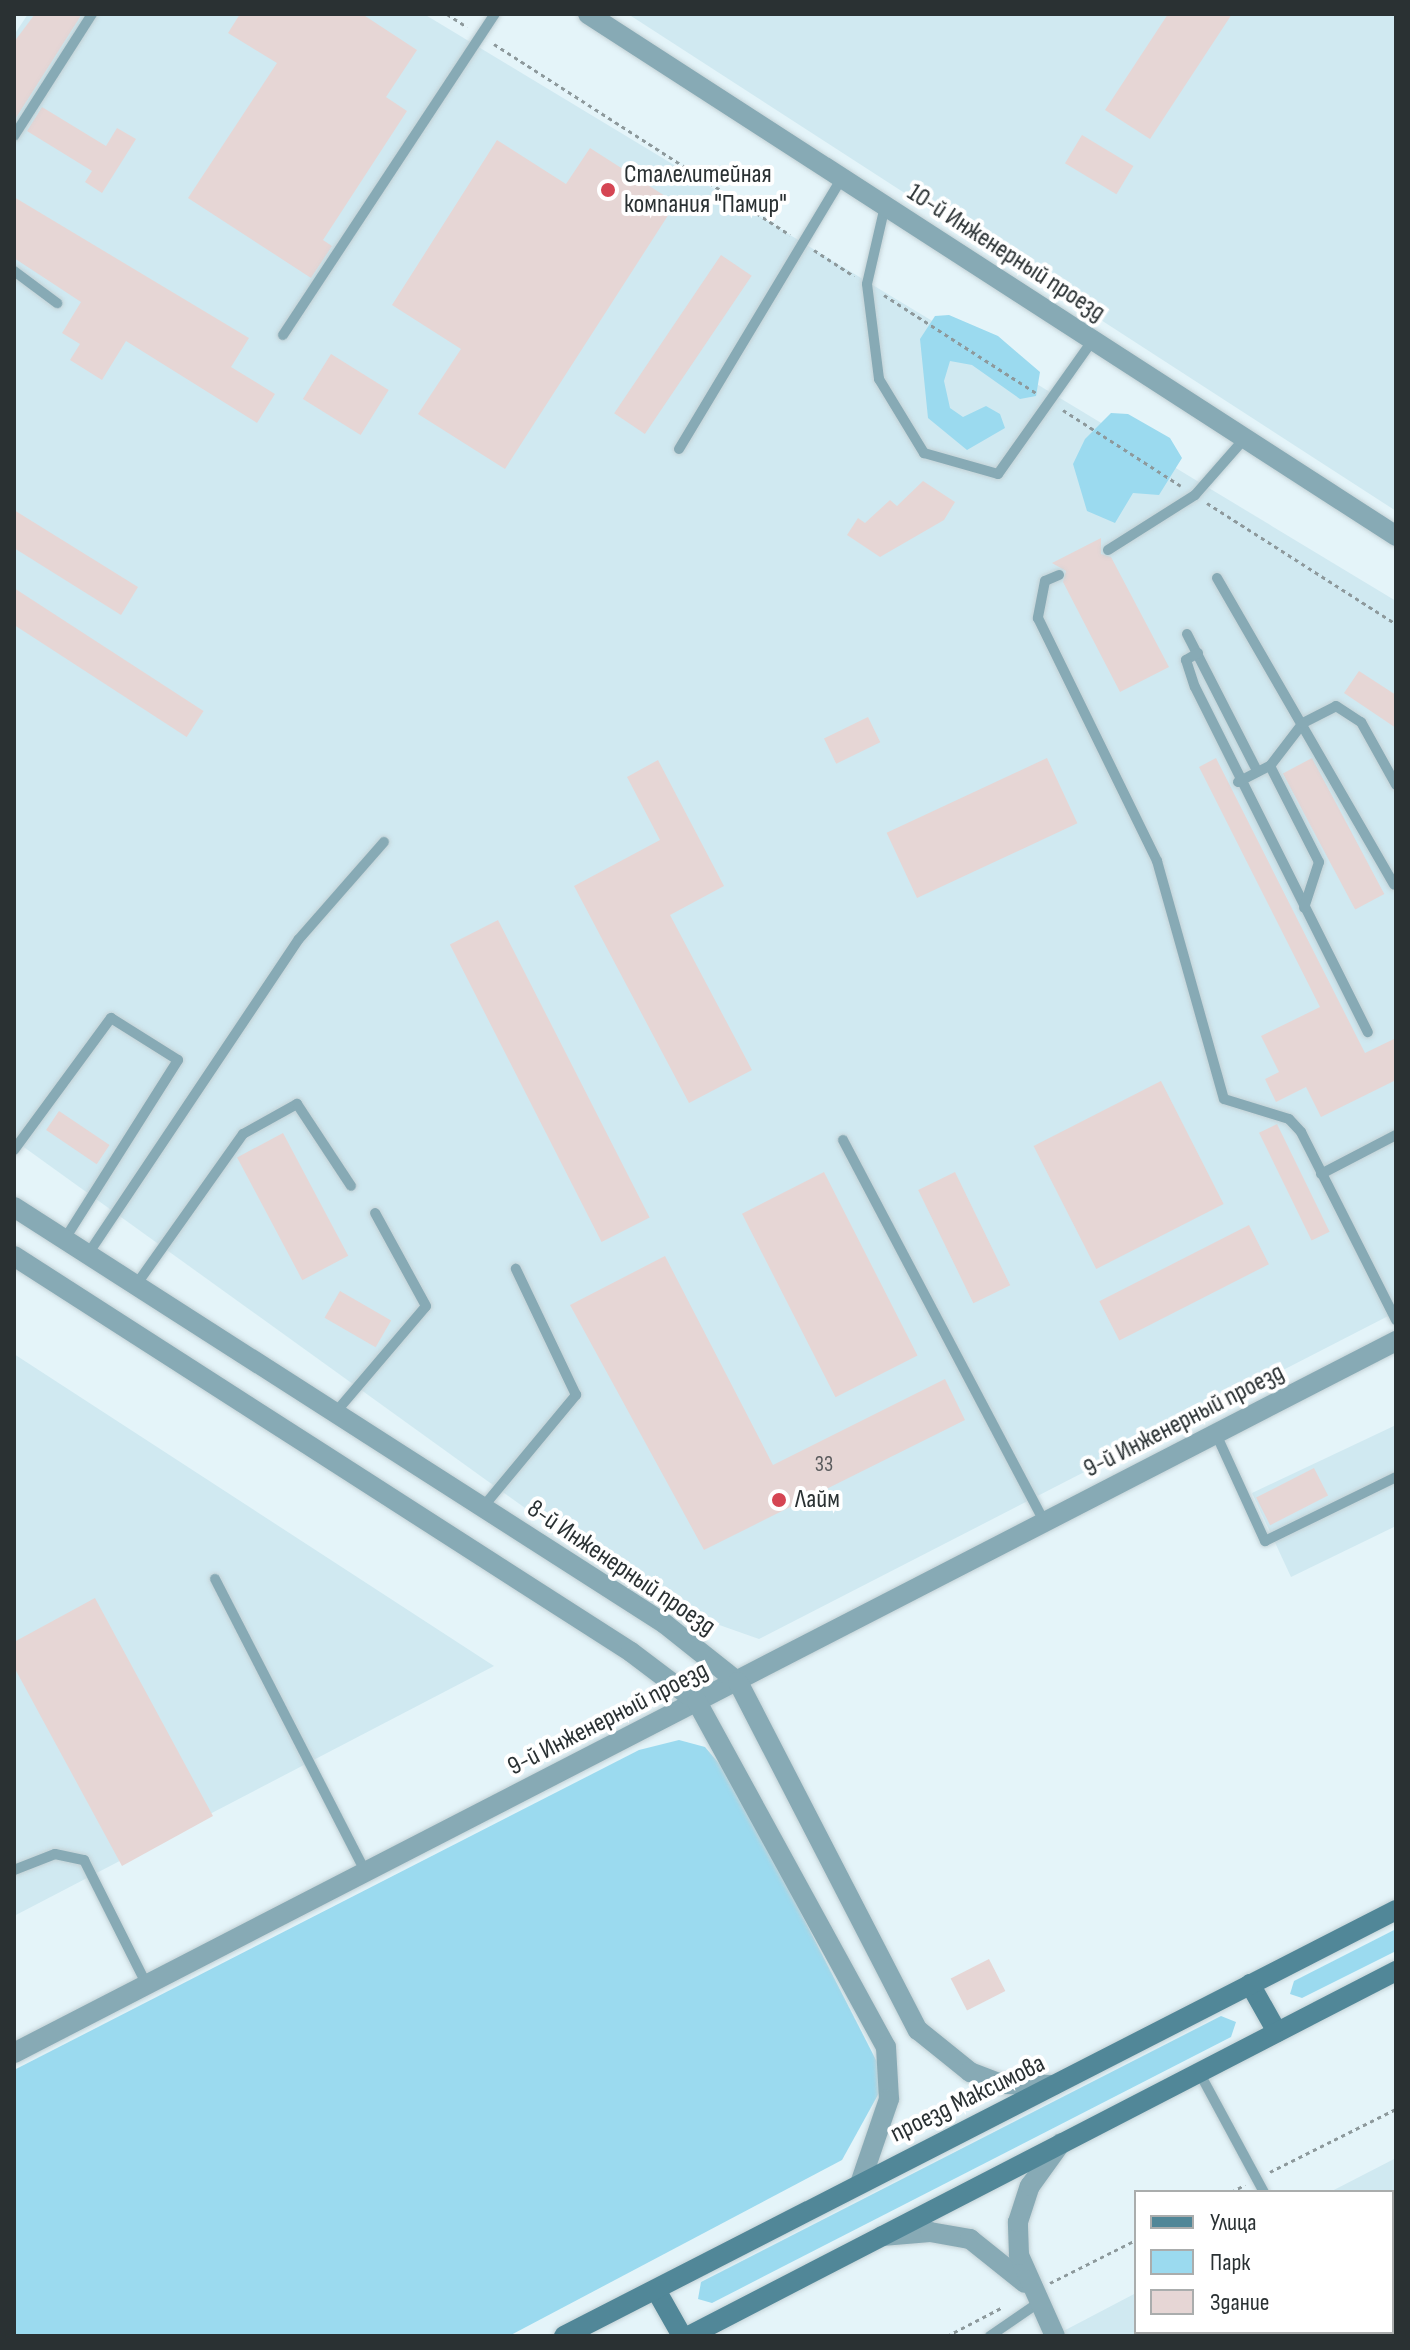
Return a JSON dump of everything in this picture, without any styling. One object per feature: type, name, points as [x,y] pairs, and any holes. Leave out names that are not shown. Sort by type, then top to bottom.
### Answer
[{"type":"main road","name":"проезд Максимова","points":[[564,2336],[861,2181],[1396,1910]]},
{"type":"main road","points":[[689,2336],[1396,1971]]},
{"type":"main road","points":[[1250,1984],[1277,2032]]},
{"type":"main road","points":[[656,2290],[682,2336]]},
{"type":"street","name":"10-й Инженерный проезд","points":[[588,14],[1396,536]]},
{"type":"street","name":"8-й Инженерный проезд","points":[[14,1207],[665,1624],[738,1682],[918,2030],[980,2076],[1024,2087],[1054,2085]]},
{"type":"street","points":[[14,1256],[631,1652],[697,1702],[886,2047],[889,2099],[861,2181]]},
{"type":"street","name":"9-й Инженерный проезд","points":[[14,2053],[1396,1341]]},
{"type":"street","points":[[1055,2336],[1035,2298],[1019,2255],[1018,2222],[1030,2186],[1061,2143]]},
{"type":"street","points":[[880,2237],[930,2232],[970,2239],[1000,2256],[1035,2298]]},
{"type":"lane","points":[[14,136],[92,14]]},
{"type":"lane","points":[[283,335],[495,14]]},
{"type":"lane","points":[[679,449],[842,178]]},
{"type":"lane","points":[[885,206],[867,284],[879,379],[924,453],[998,474],[1093,340]]},
{"type":"lane","points":[[14,271],[57,303]]},
{"type":"lane","points":[[1108,550],[1195,495],[1245,438]]},
{"type":"lane","points":[[1059,575],[1045,581],[1038,618],[1157,861],[1224,1099],[1289,1119],[1321,1174],[1396,1320]]},
{"type":"lane","points":[[1217,578],[1394,884]]},
{"type":"lane","points":[[1187,634],[1257,771]]},
{"type":"lane","points":[[1198,653],[1186,660],[1238,782],[1368,1032]]},
{"type":"lane","points":[[1238,782],[1270,766],[1303,723],[1336,706],[1361,722],[1396,785]]},
{"type":"lane","points":[[1270,766],[1319,862],[1304,908]]},
{"type":"lane","points":[[88,1254],[299,939],[384,842]]},
{"type":"lane","points":[[14,1150],[111,1018],[178,1060],[65,1239]]},
{"type":"lane","points":[[136,1285],[243,1134],[297,1104],[351,1186]]},
{"type":"lane","points":[[1321,1174],[1396,1135]]},
{"type":"lane","points":[[843,1140],[1044,1521]]},
{"type":"lane","points":[[335,1413],[426,1306],[375,1213]]},
{"type":"lane","points":[[483,1507],[576,1395],[516,1269]]},
{"type":"lane","points":[[1216,1434],[1265,1541],[1396,1477]]},
{"type":"lane","points":[[215,1579],[366,1873]]},
{"type":"lane","points":[[14,1870],[55,1854],[84,1860],[147,1985]]},
{"type":"lane","points":[[1199,2072],[1263,2190]]},
{"type":"lane","points":[[990,2336],[1035,2298]]},
{"type":"path","points":[[447,14],[1396,624]]},
{"type":"path","points":[[1235,2190],[1396,2109]]},
{"type":"shaded area","points":[[28,14],[424,14],[1396,601],[1396,1312],[759,1639],[657,1603],[14,1140],[14,35]]},
{"type":"shaded area","points":[[628,14],[1396,14],[1396,511]]},
{"type":"shaded area","points":[[14,1354],[494,1666],[14,1916]]},
{"type":"shaded area","points":[[1396,1425],[1396,1526],[1291,1577],[1252,1493]]},
{"type":"shaded area","points":[[1396,2158],[1396,2336],[1054,2336],[1134,2294],[1134,2334],[1394,2334],[1394,2190],[1334,2190]]},
{"type":"green space","points":[[949,315],[998,336],[1040,372],[1036,396],[1020,399],[972,365],[950,361],[944,381],[950,408],[963,417],[986,406],[1000,414],[1005,428],[967,450],[928,418],[920,339],[935,316]]},
{"type":"green space","points":[[1111,413],[1128,414],[1170,438],[1182,458],[1159,495],[1133,493],[1115,523],[1087,511],[1073,464],[1085,439]]},
{"type":"green space","points":[[679,1740],[705,1747],[733,1780],[877,2062],[879,2093],[842,2160],[509,2336],[14,2336],[14,2070],[639,1750]]},
{"type":"green space","points":[[1396,1929],[1396,1951],[1302,1998],[1290,1994],[1294,1981]]},
{"type":"green space","points":[[1221,2016],[1236,2022],[1231,2037],[712,2303],[698,2299],[701,2282]]},
{"type":"building","points":[[35,14],[82,14],[14,121],[14,42]]},
{"type":"building","points":[[240,14],[362,14],[417,50],[386,97],[407,111],[323,240],[332,246],[311,278],[188,198],[277,63],[228,33]]},
{"type":"building","points":[[1168,14],[1232,14],[1150,139],[1105,110]]},
{"type":"building","points":[[42,107],[106,146],[117,128],[136,139],[102,193],[85,182],[92,171],[27,131]]},
{"type":"building","points":[[1082,135],[1133,166],[1116,194],[1065,163]]},
{"type":"building","points":[[497,140],[566,184],[590,148],[676,203],[505,469],[418,414],[461,349],[392,305]]},
{"type":"building","points":[[14,197],[249,338],[231,367],[275,394],[257,423],[126,341],[102,380],[70,360],[80,344],[62,333],[81,302],[14,258]]},
{"type":"building","points":[[721,255],[752,276],[645,434],[614,413]]},
{"type":"building","points":[[331,354],[389,390],[361,435],[303,399]]},
{"type":"building","points":[[923,481],[955,502],[944,520],[880,557],[847,535],[858,518],[865,523],[890,500],[897,506]]},
{"type":"building","points":[[14,510],[138,587],[121,615],[14,548]]},
{"type":"building","points":[[1101,538],[1101,554],[1111,557],[1169,667],[1120,692],[1063,582],[1066,571],[1052,563]]},
{"type":"building","points":[[14,588],[204,711],[187,737],[14,625]]},
{"type":"building","points":[[1359,671],[1396,695],[1396,728],[1344,693]]},
{"type":"building","points":[[868,717],[880,742],[836,764],[824,738]]},
{"type":"building","points":[[1047,758],[1077,823],[917,898],[887,833]]},
{"type":"building","points":[[1216,758],[1365,1053],[1396,1038],[1396,1080],[1321,1117],[1306,1087],[1276,1102],[1265,1079],[1279,1072],[1261,1036],[1320,1007],[1199,767]]},
{"type":"building","points":[[1312,758],[1384,894],[1355,909],[1283,773]]},
{"type":"building","points":[[658,760],[724,886],[670,915],[752,1070],[689,1103],[574,886],[660,840],[627,777]]},
{"type":"building","points":[[498,920],[650,1218],[602,1242],[450,945]]},
{"type":"building","points":[[1161,1081],[1224,1204],[1096,1269],[1034,1146]]},
{"type":"building","points":[[59,1111],[110,1145],[97,1164],[46,1130]]},
{"type":"building","points":[[1277,1124],[1330,1232],[1312,1241],[1259,1133]]},
{"type":"building","points":[[283,1133],[348,1256],[302,1280],[237,1157]]},
{"type":"building","points":[[824,1172],[918,1356],[836,1397],[742,1214]]},
{"type":"building","points":[[955,1172],[1010,1285],[973,1303],[918,1190]]},
{"type":"building","points":[[1249,1225],[1269,1264],[1119,1340],[1099,1301]]},
{"type":"building","points":[[665,1256],[773,1465],[945,1379],[965,1420],[704,1550],[570,1305]]},
{"type":"building","points":[[340,1291],[391,1320],[376,1347],[324,1318]]},
{"type":"building","points":[[1314,1468],[1328,1496],[1270,1525],[1256,1498]]},
{"type":"building","points":[[95,1598],[213,1816],[122,1866],[14,1667],[14,1642]]},
{"type":"building","points":[[989,1959],[1005,1991],[967,2011],[951,1979]]},
{"type":"place","name":"Сталелитейная компания \"Памир\"","points":[[608,190]]},
{"type":"place","name":"Лайм","points":[[779,1500]]}]
